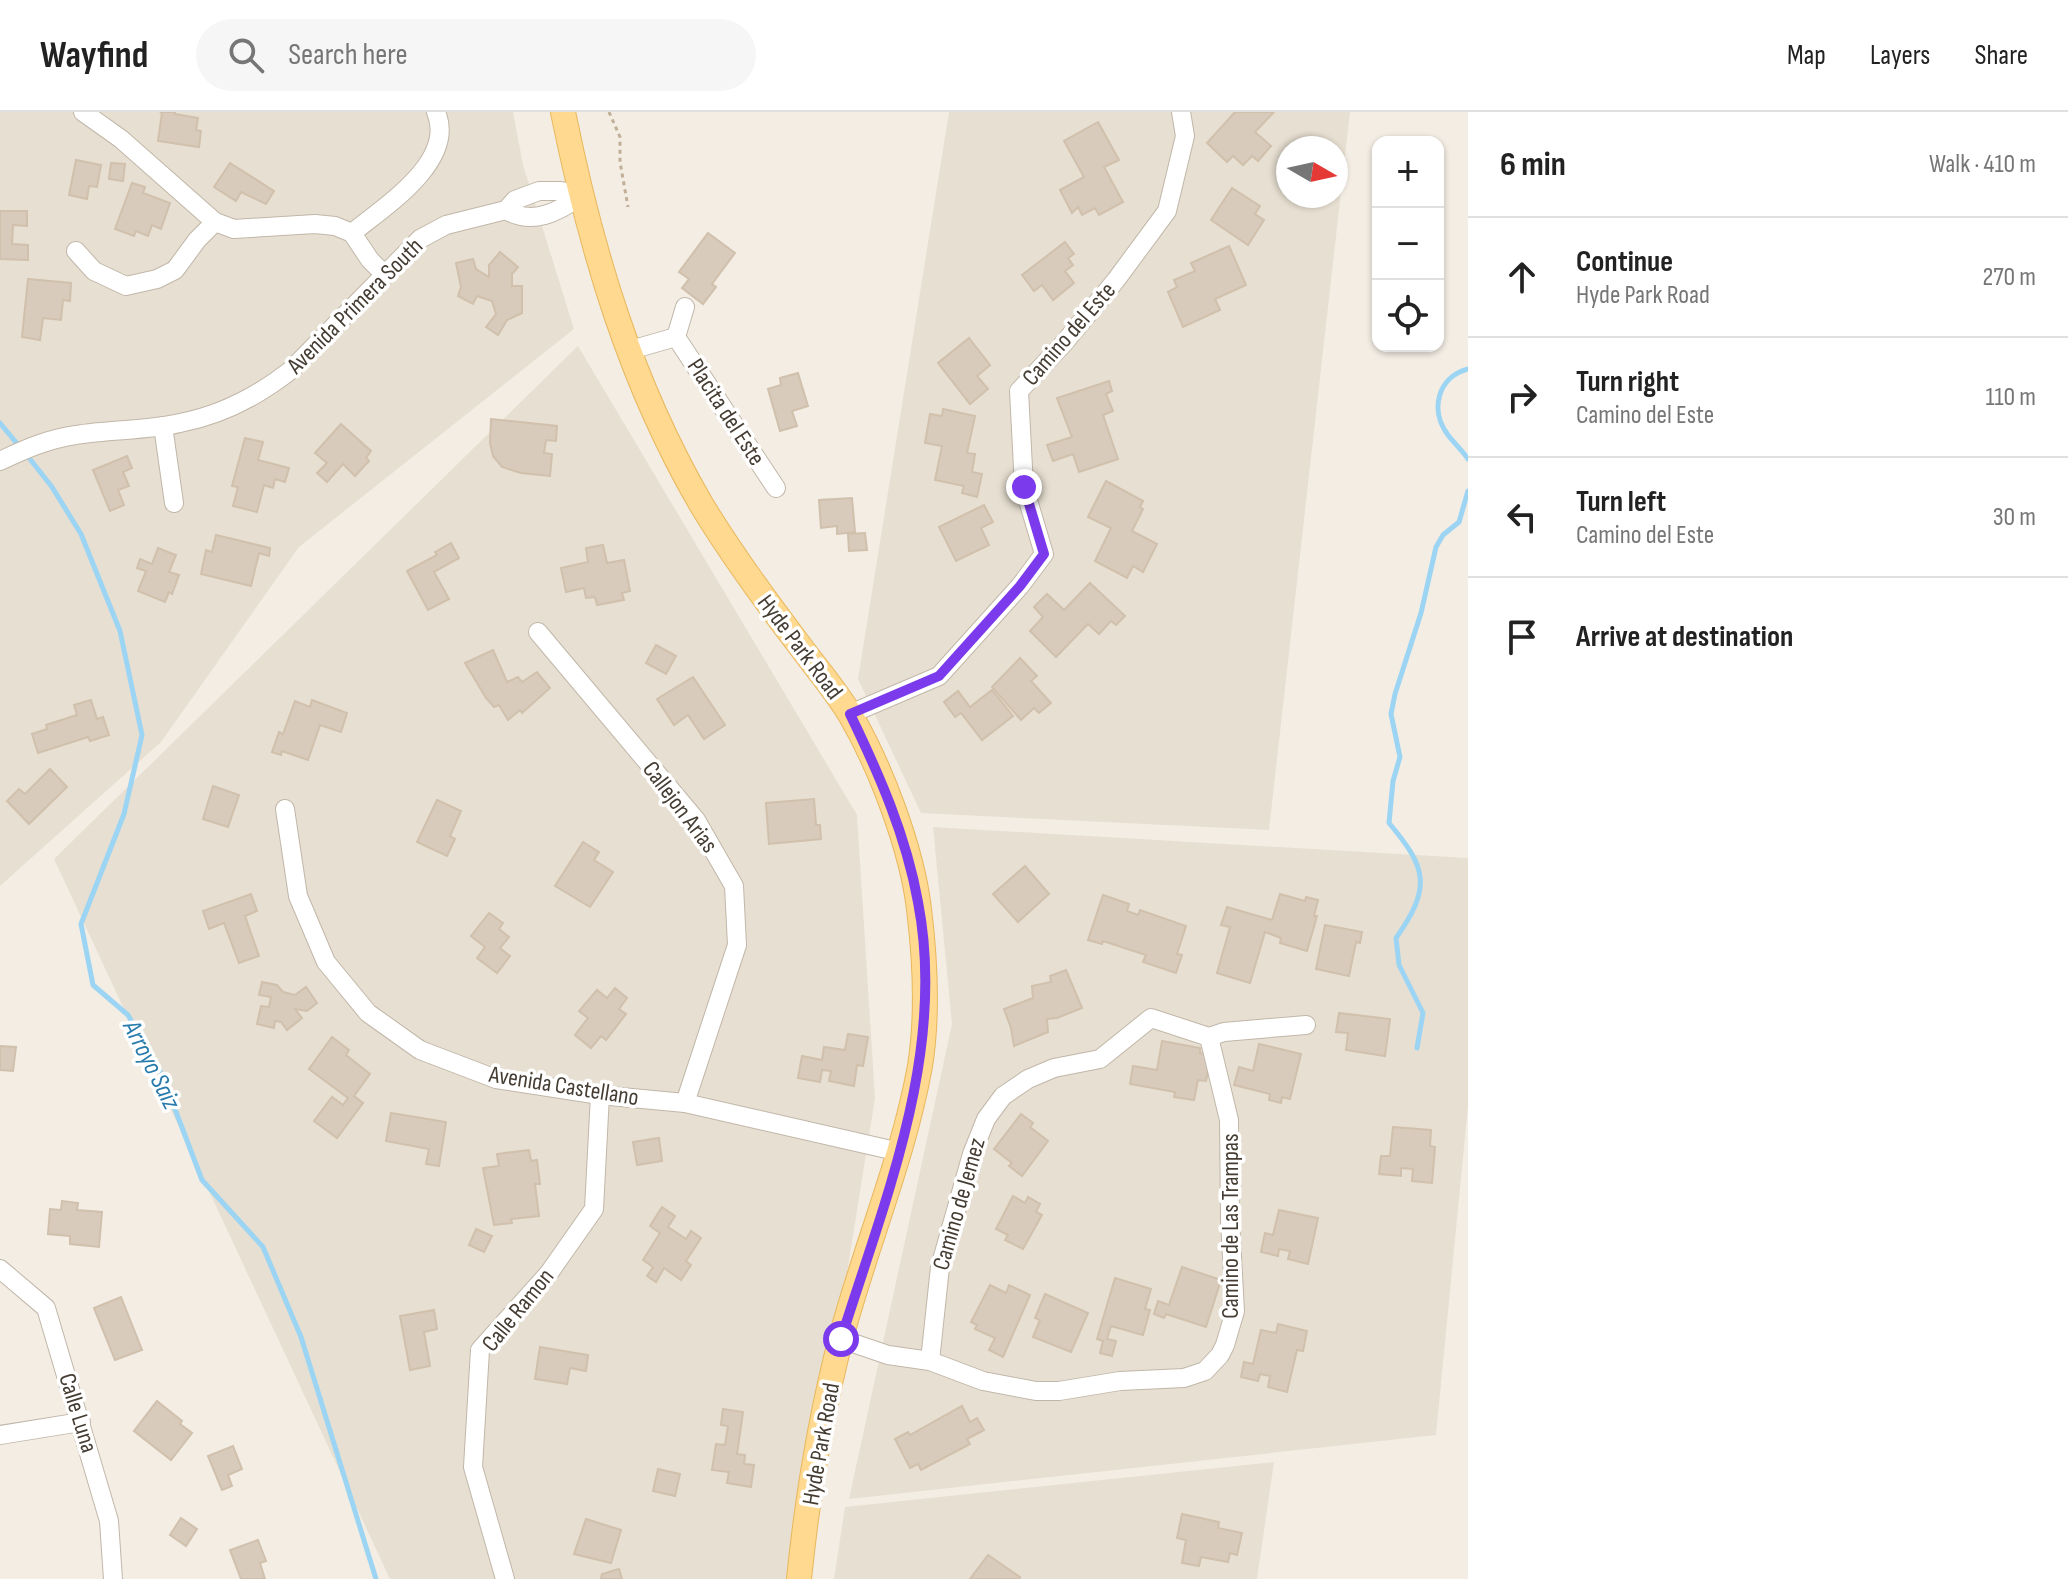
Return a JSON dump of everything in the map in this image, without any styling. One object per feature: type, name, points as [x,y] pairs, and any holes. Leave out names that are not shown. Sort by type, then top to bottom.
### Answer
[{"type":"main road","name":"Hyde Park Road","points":[[563,112],[601,274],[627,351],[670,447],[716,529],[754,586],[850,714],[880,776],[903,839],[919,903],[925,973],[921,1063],[900,1152],[841,1339],[817,1456],[799,1579]]},
{"type":"street","points":[[83,112],[121,139],[215,222],[234,229],[255,230],[325,224],[352,233],[370,260],[384,274]]},
{"type":"street","points":[[352,233],[430,165],[440,121],[436,112]]},
{"type":"street","name":"Camino del Este","points":[[850,714],[939,676],[1020,586],[1044,554],[1024,487],[1019,391],[1116,280],[1167,211],[1185,136],[1181,112]]},
{"type":"street","name":"Avenida Primera South","points":[[0,461],[34,445],[75,435],[163,426],[219,412],[268,387],[302,359],[409,248],[433,231],[461,220],[506,210],[515,200],[539,191],[561,191],[581,196]]},
{"type":"street","name":"Avenida Primera South","points":[[506,210],[520,217],[537,217],[558,211],[581,196]]},
{"type":"street","points":[[76,251],[94,271],[126,286],[157,279],[175,270],[215,222]]},
{"type":"street","name":"Placita del Este","points":[[676,337],[685,307]]},
{"type":"street","name":"Placita del Este","points":[[627,351],[676,337]]},
{"type":"street","name":"Placita del Este","points":[[676,337],[776,488]]},
{"type":"street","points":[[163,426],[174,503]]},
{"type":"street","name":"Callejon Arias","points":[[538,632],[696,820],[734,886],[737,945],[685,1103]]},
{"type":"street","name":"Avenida Castellano","points":[[285,809],[298,896],[326,962],[368,1013],[420,1050],[496,1079],[600,1095],[685,1103],[900,1152]]},
{"type":"street","name":"Camino de Jemez","points":[[930,1361],[940,1267],[976,1142],[994,1107],[1015,1087],[1042,1072],[1100,1059],[1151,1018],[1209,1037],[1224,1032],[1306,1025]]},
{"type":"street","name":"Camino de Las Trampas","points":[[841,1339],[888,1355],[930,1361],[983,1381],[1048,1392],[1120,1381],[1184,1378],[1196,1375],[1213,1364],[1225,1345],[1235,1311],[1229,1120],[1209,1037]]},
{"type":"street","name":"Calle Ramon","points":[[505,1579],[473,1467],[480,1350],[549,1273],[594,1209],[600,1095]]},
{"type":"street","name":"Calle Luna","points":[[0,1269],[46,1308],[109,1521],[113,1579]]},
{"type":"street","points":[[0,1435],[81,1422]]},
{"type":"path","points":[[609,112],[620,137],[620,162],[628,207]]},
{"type":"shaded area","points":[[0,112],[513,112],[523,165],[574,329],[299,547],[161,742],[0,886]]},
{"type":"shaded area","points":[[949,112],[1350,112],[1347,136],[1276,136],[1276,208],[1339,208],[1269,830],[921,813],[858,679]]},
{"type":"shaded area","points":[[578,346],[857,815],[875,1098],[798,1579],[390,1579],[54,859]]},
{"type":"shaded area","points":[[933,827],[1468,858],[1468,1106],[1436,1435],[849,1499],[952,1024]]},
{"type":"shaded area","points":[[1274,1462],[1257,1579],[834,1579],[845,1507]]},
{"type":"building","points":[[160,112],[198,118],[196,130],[201,131],[199,147],[158,141]]},
{"type":"building","points":[[1235,112],[1274,112],[1255,132],[1271,146],[1258,161],[1252,156],[1243,165],[1233,156],[1227,162],[1207,143]]},
{"type":"building","points":[[1098,122],[1119,160],[1104,167],[1123,202],[1099,215],[1095,208],[1082,215],[1078,207],[1072,213],[1060,190],[1084,177],[1064,141]]},
{"type":"building","points":[[76,160],[101,165],[97,187],[89,186],[87,199],[69,195]]},
{"type":"building","points":[[111,163],[125,164],[123,181],[109,179]]},
{"type":"building","points":[[230,163],[274,191],[266,204],[241,192],[236,201],[214,187]]},
{"type":"building","points":[[132,183],[145,187],[143,193],[170,203],[161,229],[152,225],[148,236],[136,231],[134,236],[115,229]]},
{"type":"building","points":[[1232,188],[1260,206],[1255,214],[1264,220],[1248,245],[1211,220]]},
{"type":"building","points":[[0,211],[27,211],[27,226],[13,225],[12,244],[28,245],[28,260],[0,259]]},
{"type":"building","points":[[708,233],[735,253],[712,284],[716,287],[703,304],[682,288],[689,279],[679,272]]},
{"type":"building","points":[[1065,242],[1074,254],[1068,258],[1073,265],[1065,271],[1074,283],[1053,300],[1042,285],[1034,291],[1022,275]]},
{"type":"building","points":[[1229,246],[1246,285],[1215,299],[1220,310],[1183,327],[1168,292],[1177,287],[1174,280],[1195,271],[1191,263]]},
{"type":"building","points":[[500,252],[518,267],[512,274],[512,286],[522,286],[522,313],[507,320],[498,335],[486,327],[496,314],[492,301],[477,296],[473,304],[458,296],[461,287],[456,263],[473,259],[476,269],[489,277],[489,265]]},
{"type":"building","points":[[28,279],[71,283],[70,301],[63,300],[61,320],[43,318],[40,340],[22,337]]},
{"type":"building","points":[[969,338],[990,365],[977,376],[988,389],[970,404],[938,363]]},
{"type":"building","points":[[798,373],[808,406],[792,411],[797,426],[780,431],[768,389],[781,385],[780,378]]},
{"type":"building","points":[[1109,381],[1112,391],[1106,394],[1113,411],[1103,415],[1118,459],[1079,472],[1073,454],[1053,461],[1047,445],[1072,437],[1057,398]]},
{"type":"building","points":[[943,409],[975,416],[967,453],[975,454],[972,472],[982,474],[977,497],[962,493],[964,486],[935,480],[942,446],[925,443],[930,414],[942,416]]},
{"type":"building","points":[[491,419],[557,426],[556,441],[546,440],[544,453],[552,454],[550,476],[502,467],[493,456],[490,443]]},
{"type":"building","points":[[341,424],[371,451],[366,458],[369,461],[355,476],[343,464],[327,482],[317,473],[327,463],[315,453]]},
{"type":"building","points":[[245,438],[263,442],[258,460],[289,468],[285,482],[275,479],[273,488],[264,485],[257,512],[233,506],[238,487],[232,486]]},
{"type":"building","points":[[127,456],[132,468],[123,472],[129,486],[118,490],[124,505],[110,511],[93,470]]},
{"type":"building","points":[[1106,481],[1143,501],[1140,507],[1143,509],[1132,531],[1157,544],[1143,572],[1133,566],[1127,578],[1095,561],[1111,528],[1088,517]]},
{"type":"building","points":[[852,498],[855,532],[837,534],[837,526],[821,528],[819,500]]},
{"type":"building","points":[[984,505],[993,522],[981,528],[989,545],[956,561],[939,527]]},
{"type":"building","points":[[865,533],[867,550],[849,551],[848,534]]},
{"type":"building","points":[[216,535],[270,548],[269,556],[259,553],[251,586],[201,574],[206,550],[212,552]]},
{"type":"building","points":[[451,543],[459,558],[434,572],[449,599],[428,610],[407,571],[437,555],[435,552]]},
{"type":"building","points":[[603,545],[607,563],[624,560],[630,591],[622,593],[624,600],[597,605],[595,597],[586,598],[584,588],[566,592],[561,568],[588,562],[586,548]]},
{"type":"building","points":[[158,548],[176,555],[169,572],[179,575],[172,594],[169,592],[165,602],[138,591],[146,571],[137,568],[140,559],[152,564]]},
{"type":"building","points":[[1090,583],[1125,616],[1116,625],[1111,621],[1099,634],[1088,624],[1056,657],[1030,631],[1043,617],[1034,607],[1047,594],[1064,610]]},
{"type":"building","points":[[656,645],[676,656],[666,674],[646,663]]},
{"type":"building","points":[[493,650],[507,682],[518,677],[522,682],[537,672],[550,688],[522,713],[520,710],[508,720],[499,705],[494,707],[486,698],[465,663]]},
{"type":"building","points":[[1020,658],[1037,676],[1031,681],[1051,703],[1039,713],[1034,708],[1021,720],[992,687]]},
{"type":"building","points":[[693,677],[725,725],[704,739],[688,715],[674,725],[657,699]]},
{"type":"building","points":[[992,690],[1013,716],[982,740],[961,713],[955,717],[944,702],[958,691],[970,707]]},
{"type":"building","points":[[91,700],[97,719],[103,717],[109,735],[90,741],[88,737],[38,753],[32,734],[47,729],[46,725],[77,715],[74,705]]},
{"type":"building","points":[[312,700],[347,713],[341,732],[320,725],[308,760],[282,751],[281,755],[272,752],[279,732],[283,734],[295,701],[310,707]]},
{"type":"building","points":[[50,769],[67,787],[29,824],[7,801],[19,789],[25,794]]},
{"type":"building","points":[[213,786],[239,795],[228,827],[203,819]]},
{"type":"building","points":[[814,799],[816,825],[820,825],[821,839],[769,844],[766,803]]},
{"type":"building","points":[[437,800],[461,811],[450,836],[455,839],[447,856],[417,842]]},
{"type":"building","points":[[583,842],[599,852],[594,860],[613,872],[590,907],[555,886]]},
{"type":"building","points":[[1025,866],[1049,894],[1018,922],[993,894]]},
{"type":"building","points":[[251,894],[257,911],[245,916],[259,956],[239,963],[224,923],[209,929],[203,911]]},
{"type":"building","points":[[1280,894],[1305,901],[1306,897],[1318,900],[1307,951],[1280,943],[1281,938],[1265,932],[1250,983],[1217,973],[1230,927],[1221,925],[1227,907],[1272,920]]},
{"type":"building","points":[[1103,895],[1129,904],[1127,911],[1138,915],[1140,910],[1186,926],[1177,954],[1182,955],[1176,973],[1143,962],[1146,955],[1103,941],[1102,944],[1088,940]]},
{"type":"building","points":[[489,913],[503,923],[499,929],[509,937],[500,948],[510,956],[497,973],[477,958],[485,947],[471,936]]},
{"type":"building","points":[[1325,925],[1362,932],[1360,943],[1356,942],[1349,976],[1316,969]]},
{"type":"building","points":[[1066,970],[1082,1008],[1047,1019],[1048,1032],[1014,1046],[1004,1009],[1033,998],[1032,986],[1051,982],[1050,976]]},
{"type":"building","points":[[262,982],[277,985],[283,992],[295,995],[306,987],[317,1003],[307,1011],[295,1009],[302,1018],[287,1030],[281,1022],[275,1021],[274,1028],[257,1024],[261,1006],[269,1007],[271,997],[259,995]]},
{"type":"building","points":[[615,988],[627,998],[619,1009],[626,1014],[606,1040],[601,1036],[591,1048],[575,1035],[588,1018],[579,1011],[597,990],[607,998]]},
{"type":"building","points":[[1339,1013],[1390,1019],[1385,1056],[1346,1050],[1348,1033],[1336,1032]]},
{"type":"building","points":[[848,1034],[868,1037],[863,1066],[857,1065],[854,1086],[829,1081],[831,1071],[822,1070],[820,1082],[798,1078],[802,1056],[822,1060],[824,1047],[845,1050]]},
{"type":"building","points":[[332,1037],[349,1050],[346,1055],[370,1074],[354,1096],[363,1103],[337,1138],[314,1121],[332,1097],[343,1105],[348,1098],[309,1069]]},
{"type":"building","points":[[1162,1041],[1200,1048],[1200,1053],[1211,1055],[1206,1081],[1198,1080],[1194,1100],[1174,1097],[1175,1092],[1130,1084],[1133,1066],[1157,1070]]},
{"type":"building","points":[[1259,1044],[1301,1054],[1290,1099],[1282,1097],[1281,1103],[1269,1100],[1270,1094],[1234,1085],[1239,1067],[1253,1071]]},
{"type":"building","points":[[0,1046],[16,1047],[13,1071],[0,1070]]},
{"type":"building","points":[[391,1113],[446,1122],[439,1166],[426,1164],[429,1149],[386,1141]]},
{"type":"building","points":[[1021,1114],[1033,1123],[1030,1127],[1048,1141],[1022,1176],[1009,1166],[1012,1163],[994,1149]]},
{"type":"building","points":[[1393,1127],[1431,1130],[1430,1146],[1435,1147],[1432,1183],[1412,1181],[1413,1169],[1401,1168],[1401,1176],[1379,1174],[1381,1156],[1390,1156]]},
{"type":"building","points":[[659,1138],[662,1161],[637,1165],[633,1142]]},
{"type":"building","points":[[529,1150],[531,1161],[537,1160],[540,1184],[535,1184],[539,1216],[511,1219],[512,1223],[494,1225],[483,1168],[499,1166],[497,1154]]},
{"type":"building","points":[[1013,1196],[1025,1203],[1028,1197],[1040,1204],[1036,1212],[1042,1215],[1023,1249],[1005,1240],[1008,1235],[996,1229]]},
{"type":"building","points":[[62,1201],[78,1203],[77,1210],[102,1212],[99,1247],[70,1244],[70,1236],[48,1234],[50,1209],[61,1210]]},
{"type":"building","points":[[662,1207],[675,1216],[668,1227],[686,1239],[691,1231],[701,1238],[686,1261],[691,1265],[681,1280],[664,1268],[656,1282],[647,1276],[653,1267],[643,1260],[660,1233],[650,1226]]},
{"type":"building","points":[[1279,1210],[1318,1218],[1308,1264],[1288,1259],[1290,1251],[1279,1249],[1278,1256],[1261,1252],[1265,1233],[1273,1235]]},
{"type":"building","points":[[476,1229],[492,1236],[484,1252],[469,1245]]},
{"type":"building","points":[[1182,1267],[1221,1280],[1206,1327],[1166,1314],[1164,1318],[1154,1314],[1158,1301],[1169,1305]]},
{"type":"building","points":[[1115,1278],[1151,1289],[1145,1309],[1150,1310],[1143,1335],[1111,1326],[1107,1339],[1116,1341],[1112,1356],[1100,1353],[1103,1341],[1097,1339]]},
{"type":"building","points":[[990,1285],[1006,1293],[1009,1285],[1030,1295],[1003,1357],[989,1350],[995,1338],[975,1329],[977,1325],[971,1322]]},
{"type":"building","points":[[1045,1294],[1088,1313],[1071,1352],[1033,1337],[1040,1320],[1035,1318]]},
{"type":"building","points":[[121,1297],[142,1350],[115,1360],[94,1308]]},
{"type":"building","points":[[434,1310],[437,1329],[424,1332],[430,1366],[410,1370],[400,1316]]},
{"type":"building","points":[[1278,1324],[1307,1331],[1303,1351],[1297,1350],[1287,1392],[1268,1387],[1270,1376],[1260,1374],[1258,1381],[1241,1377],[1244,1362],[1253,1364],[1261,1330],[1276,1333]]},
{"type":"building","points":[[540,1347],[588,1355],[586,1371],[570,1368],[567,1384],[535,1379]]},
{"type":"building","points":[[157,1401],[192,1433],[171,1460],[134,1431]]},
{"type":"building","points":[[962,1406],[970,1422],[977,1418],[984,1430],[967,1439],[970,1444],[921,1470],[918,1464],[910,1468],[895,1439],[908,1432],[910,1435]]},
{"type":"building","points":[[723,1409],[743,1412],[737,1454],[745,1455],[744,1464],[754,1465],[751,1487],[727,1483],[729,1472],[712,1470],[716,1444],[725,1445],[728,1426],[721,1425]]},
{"type":"building","points":[[233,1446],[242,1469],[228,1475],[232,1486],[222,1490],[208,1456]]},
{"type":"building","points":[[658,1469],[680,1474],[675,1496],[653,1491]]},
{"type":"building","points":[[1182,1514],[1219,1522],[1218,1528],[1242,1533],[1237,1555],[1230,1553],[1228,1562],[1201,1557],[1199,1566],[1182,1563],[1186,1540],[1177,1538]]},
{"type":"building","points":[[181,1518],[197,1529],[186,1546],[170,1535]]},
{"type":"building","points":[[586,1519],[621,1530],[611,1563],[574,1554]]},
{"type":"building","points":[[258,1540],[266,1561],[260,1563],[265,1579],[241,1579],[230,1550]]},
{"type":"building","points":[[988,1555],[1020,1577],[1019,1579],[970,1579]]},
{"type":"building","points":[[619,1569],[622,1579],[601,1579],[602,1574]]},
{"type":"waterway","points":[[1468,369],[1458,373],[1443,387],[1438,405],[1442,425],[1468,459]]},
{"type":"waterway","name":"Arroyo Saiz","points":[[0,423],[19,446]]},
{"type":"waterway","name":"Arroyo Saiz","points":[[26,454],[52,487],[81,534],[120,631],[142,735],[124,814],[81,924],[93,985],[128,1015],[162,1075],[202,1180],[263,1247],[301,1337],[376,1579]]},
{"type":"waterway","points":[[1417,1048],[1423,1013],[1399,965],[1396,938],[1415,905],[1420,879],[1411,853],[1389,823],[1393,781],[1400,757],[1391,714],[1421,613],[1436,547],[1443,535],[1459,522],[1468,491]]},
{"type":"route","points":[[841,1339],[900,1152],[921,1063],[925,973],[919,903],[903,839],[880,776],[850,714],[939,676],[1020,586],[1044,554],[1024,487]]}]
